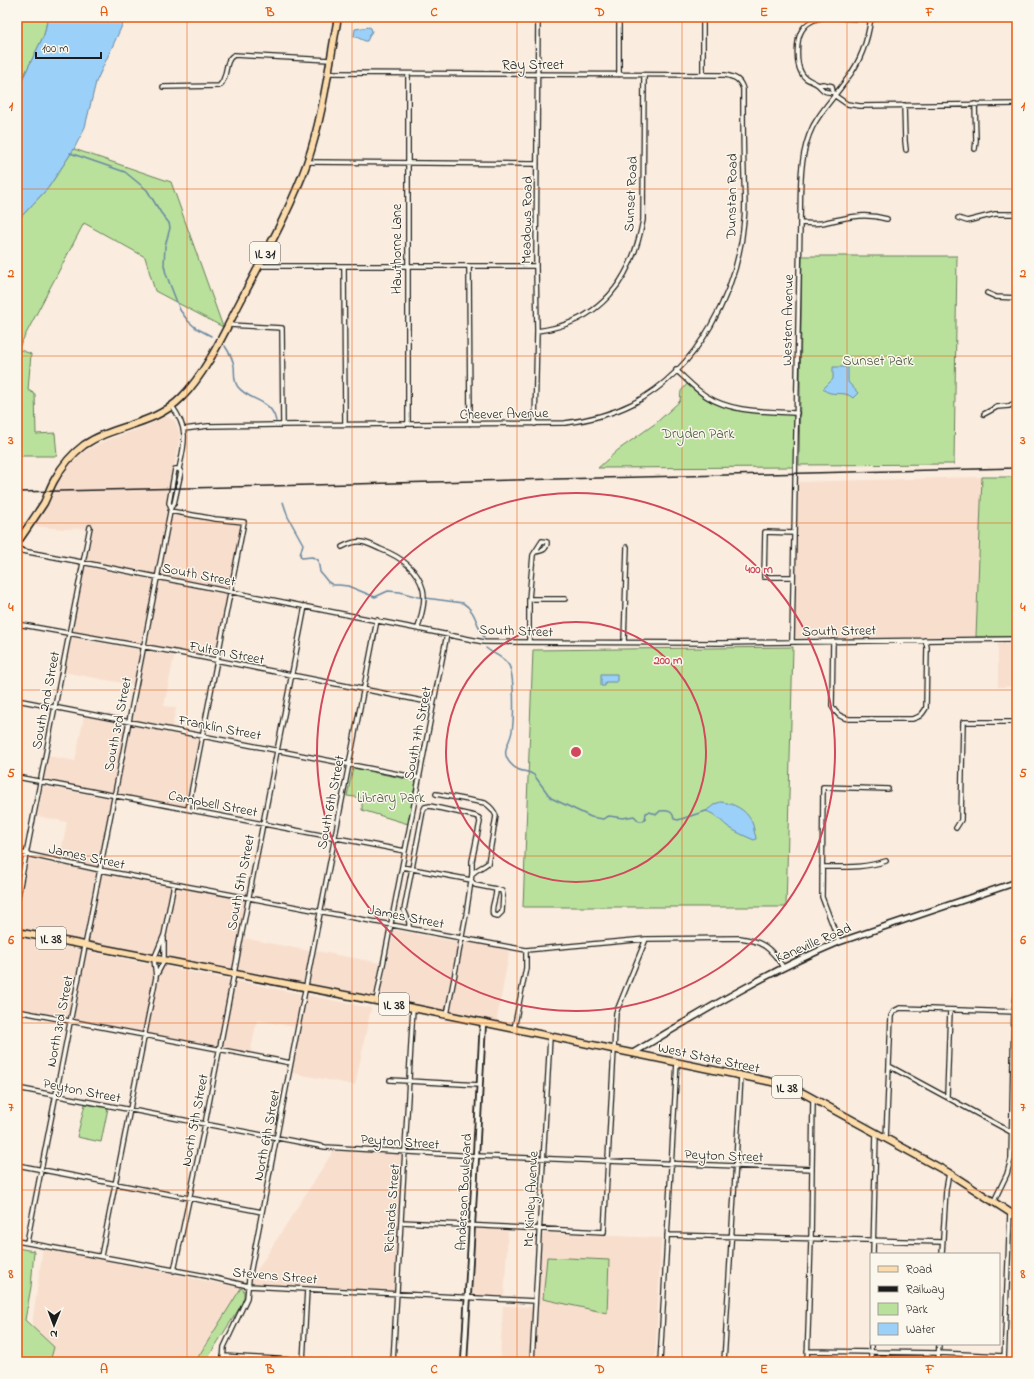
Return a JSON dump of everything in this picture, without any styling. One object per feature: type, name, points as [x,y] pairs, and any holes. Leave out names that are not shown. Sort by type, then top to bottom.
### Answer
[{"type":"main road","name":"IL 31","points":[[17,543],[43,503],[62,467],[70,458],[91,441],[151,418],[172,406],[196,382],[228,325],[286,211],[307,162],[318,120],[338,17]]},
{"type":"main road","name":"Kaneville Road","points":[[632,1053],[749,985],[810,954],[839,942],[1017,882]]},
{"type":"main road","name":"IL 38","points":[[17,932],[483,1022]]},
{"type":"main road","name":"West State Street","points":[[483,1022],[789,1087],[813,1098],[949,1173],[1017,1217]]},
{"type":"street","name":"Meadows Road","points":[[535,424],[538,17]]},
{"type":"street","points":[[619,17],[619,75]]},
{"type":"street","points":[[703,17],[703,75]]},
{"type":"street","points":[[818,85],[808,80],[801,72],[798,59],[798,42],[802,30],[809,23],[819,18],[871,19]]},
{"type":"street","name":"Western Avenue","points":[[792,642],[802,168],[804,153],[812,127],[820,113],[848,79],[858,61],[865,46],[871,19]]},
{"type":"street","points":[[163,87],[219,86],[224,81],[229,60],[234,55],[330,60]]},
{"type":"street","name":"Ray Street","points":[[328,73],[725,75],[738,78]]},
{"type":"street","name":"Hawthorne Lane","points":[[408,74],[408,424]]},
{"type":"street","name":"Sunset Road","points":[[536,331],[551,329],[567,324],[590,312],[614,289],[634,256],[640,237],[643,220],[644,75]]},
{"type":"street","name":"Dunstan Road","points":[[676,370],[696,348],[710,328],[721,307],[739,255],[744,218],[743,89],[742,83],[738,78]]},
{"type":"street","points":[[834,95],[847,104],[860,106],[904,104],[1017,104]]},
{"type":"street","points":[[904,104],[906,150]]},
{"type":"street","points":[[975,104],[975,150]]},
{"type":"street","points":[[307,162],[537,164]]},
{"type":"street","points":[[958,218],[967,221],[995,214],[1017,214]]},
{"type":"street","points":[[800,223],[820,223],[855,215],[875,216],[887,219]]},
{"type":"street","points":[[258,266],[536,266]]},
{"type":"street","points":[[344,266],[346,424]]},
{"type":"street","points":[[469,267],[470,424]]},
{"type":"street","points":[[987,293],[996,297],[1017,298]]},
{"type":"street","points":[[228,325],[282,328],[283,425]]},
{"type":"street","points":[[676,370],[695,388],[707,397],[720,403],[746,410],[796,412]]},
{"type":"street","name":"Cheever Avenue","points":[[184,429],[208,426],[565,423],[581,421],[614,412],[632,404],[665,381],[676,370]]},
{"type":"street","points":[[984,414],[997,407],[1009,406],[1017,402]]},
{"type":"street","name":"South 3rd Street","points":[[86,945],[170,509],[174,504],[180,479],[181,472],[179,469],[185,441],[184,429],[172,406]]},
{"type":"street","points":[[170,509],[215,519],[244,522],[188,809]]},
{"type":"street","name":"South 2nd Street","points":[[17,901],[90,527]]},
{"type":"street","points":[[793,578],[764,577],[764,562],[765,532],[794,533]]},
{"type":"street","points":[[529,642],[529,599],[533,555],[542,541],[545,540],[547,542],[547,547],[541,551],[535,552]]},
{"type":"street","points":[[342,547],[355,542],[362,542],[390,553],[408,564],[422,586],[424,600],[418,628]]},
{"type":"street","name":"South Street","points":[[17,546],[23,551]]},
{"type":"street","points":[[624,642],[627,547]]},
{"type":"street","name":"South Street","points":[[17,552],[23,551],[83,562],[484,642],[792,642],[1017,639]]},
{"type":"street","points":[[529,599],[565,599]]},
{"type":"street","name":"South 5th Street","points":[[234,974],[305,606]]},
{"type":"street","name":"South 6th Street","points":[[305,988],[377,620]]},
{"type":"street","name":"Fulton Street","points":[[17,624],[217,661],[433,704]]},
{"type":"street","name":"South 7th Street","points":[[376,1001],[447,634]]},
{"type":"street","points":[[833,641],[832,706],[835,713],[840,717],[849,719],[912,719],[919,718],[926,708],[926,640]]},
{"type":"street","name":"Franklin Street","points":[[17,700],[419,778]]},
{"type":"street","points":[[956,828],[961,820],[963,722],[1017,722]]},
{"type":"street","name":"Campbell Street","points":[[17,777],[405,851]]},
{"type":"street","points":[[839,942],[822,897],[824,787],[888,788]]},
{"type":"street","points":[[436,794],[485,803],[491,806],[494,811],[496,816],[488,863],[480,867],[472,874]]},
{"type":"street","points":[[409,928],[409,922],[404,910],[425,807],[430,806],[479,818],[480,822],[472,861],[472,874],[447,1015]]},
{"type":"street","name":"James Street","points":[[17,852],[100,870],[526,950],[646,939],[751,939],[763,944],[771,951],[783,967]]},
{"type":"street","points":[[822,867],[857,866],[878,864],[886,861]]},
{"type":"street","points":[[402,866],[471,880],[475,885],[496,889],[502,891],[504,896],[502,912],[498,916],[493,915],[491,909],[497,894],[496,889]]},
{"type":"street","points":[[101,1256],[156,977],[164,961],[164,935],[174,884]]},
{"type":"street","points":[[156,977],[154,959],[164,935]]},
{"type":"street","points":[[401,1222],[604,1232],[616,1013],[646,939]]},
{"type":"street","name":"North 3rd Street","points":[[27,1242],[86,945]]},
{"type":"street","points":[[514,1029],[526,968],[526,950]]},
{"type":"street","name":"North 5th Street","points":[[174,1271],[205,1124],[218,1049],[234,974]]},
{"type":"street","name":"North 6th Street","points":[[223,1362],[224,1347],[247,1298],[248,1286],[305,988]]},
{"type":"street","points":[[994,1202],[1010,1167],[1017,990]]},
{"type":"street","name":"Richards Street","points":[[392,1362],[406,1152],[413,1008]]},
{"type":"street","points":[[886,1139],[891,1016],[894,1011],[900,1008],[1015,1012]]},
{"type":"street","points":[[947,1096],[950,1010]]},
{"type":"street","points":[[17,1011],[291,1063]]},
{"type":"street","name":"Anderson Boulevard","points":[[464,1362],[483,1022]]},
{"type":"street","name":"Mc Kinley Avenue","points":[[532,1362],[550,1037]]},
{"type":"street","points":[[660,1362],[677,1062]]},
{"type":"street","points":[[889,1066],[947,1096],[1011,1132]]},
{"type":"street","points":[[724,1362],[741,1076]]},
{"type":"street","points":[[390,1080],[480,1085]]},
{"type":"street","name":"Peyton Street","points":[[17,1088],[325,1147],[607,1162],[812,1169]]},
{"type":"street","points":[[807,1362],[811,1240],[813,1098]]},
{"type":"street","points":[[873,1253],[876,1133]]},
{"type":"street","points":[[17,1165],[262,1212]]},
{"type":"street","points":[[942,1253],[946,1190],[949,1173]]},
{"type":"street","points":[[1004,1362],[1010,1212]]},
{"type":"street","points":[[667,1235],[811,1240],[942,1242]]},
{"type":"street","name":"Stevens Street","points":[[17,1241],[101,1256],[248,1286],[535,1302]]},
{"type":"street","points":[[303,1361],[307,1289]]},
{"type":"street","points":[[871,1345],[871,1362]]},
{"type":"street","points":[[938,1362],[939,1345]]},
{"type":"street","points":[[807,1351],[938,1353],[1004,1356]]},
{"type":"street","points":[[223,1356],[328,1362]]},
{"type":"shaded area","points":[[163,417],[168,417],[175,421],[180,436],[166,510],[219,521],[243,523],[230,590],[84,562],[90,528],[65,529],[33,526],[46,507],[67,467],[82,453],[102,442],[147,426]]},
{"type":"shaded area","points":[[982,477],[976,637],[793,638],[797,482]]},
{"type":"shaded area","points":[[85,567],[154,580],[141,646],[72,633]]},
{"type":"shaded area","points":[[159,580],[228,594],[215,660],[146,646]]},
{"type":"shaded area","points":[[70,637],[140,650],[134,685],[63,672]]},
{"type":"shaded area","points":[[998,641],[1017,641],[1017,686],[998,687]]},
{"type":"shaded area","points":[[145,650],[174,656],[164,706],[176,708],[172,728],[132,720]]},
{"type":"shaded area","points":[[84,716],[126,724],[112,794],[44,781],[48,756],[75,761]]},
{"type":"shaded area","points":[[131,725],[200,738],[186,808],[117,795]]},
{"type":"shaded area","points":[[43,786],[112,799],[98,867],[60,859],[67,822],[37,816]]},
{"type":"shaded area","points":[[28,859],[96,872],[82,941],[17,928],[17,915]]},
{"type":"shaded area","points":[[102,874],[172,887],[158,956],[89,942]]},
{"type":"shaded area","points":[[175,885],[246,898],[232,969],[163,956],[170,923],[168,923]]},
{"type":"shaded area","points":[[394,930],[458,942],[445,1011],[380,998]]},
{"type":"shaded area","points":[[17,937],[371,1008],[355,1085],[292,1073],[301,1028],[257,1020],[250,1054],[216,1049],[17,1009]]},
{"type":"shaded area","points":[[243,938],[310,951],[303,983],[237,970]]},
{"type":"shaded area","points":[[462,940],[510,948],[496,1024],[448,1015]]},
{"type":"shaded area","points":[[316,951],[380,963],[374,996],[309,984]]},
{"type":"shaded area","points":[[334,1150],[404,1153],[395,1291],[249,1283]]},
{"type":"shaded area","points":[[473,1226],[508,1229],[504,1298],[469,1296]]},
{"type":"shaded area","points":[[544,1233],[661,1238],[655,1362],[500,1362],[503,1306],[538,1307],[542,1236]]},
{"type":"shaded area","points":[[43,1248],[241,1288],[195,1362],[50,1362],[54,1347],[32,1326]]},
{"type":"green space","points":[[17,17],[48,17],[44,35],[17,90]]},
{"type":"green space","points":[[74,149],[171,182],[223,327],[155,291],[145,257],[84,223],[18,349],[31,354],[28,390],[35,394],[36,434],[55,433],[57,456],[17,456],[17,221],[48,188]]},
{"type":"green space","name":"Sunset Park","points":[[802,256],[957,256],[954,464],[799,465]]},
{"type":"green space","name":"Dryden Park","points":[[688,383],[706,399],[727,408],[749,412],[794,414],[794,467],[598,468],[618,450],[656,423],[680,401],[681,391]]},
{"type":"green space","points":[[982,477],[1017,477],[1017,637],[976,637]]},
{"type":"green space","points":[[793,647],[786,907],[523,907],[533,650]]},
{"type":"green space","name":"Library Park","points":[[353,768],[416,781],[408,824],[362,810],[362,798],[347,796]]},
{"type":"green space","points":[[85,1104],[108,1108],[101,1142],[77,1137]]},
{"type":"green space","points":[[17,1248],[34,1251],[31,1287],[25,1320],[54,1347],[50,1362],[17,1362]]},
{"type":"green space","points":[[547,1257],[609,1260],[607,1313],[543,1299]]},
{"type":"green space","points":[[241,1288],[244,1290],[242,1304],[205,1362],[195,1362]]},
{"type":"water","points":[[48,17],[126,17],[96,82],[85,127],[74,149],[48,188],[17,221],[17,90],[44,35]]},
{"type":"water","points":[[369,27],[372,31],[367,41],[354,36],[355,29]]},
{"type":"water","points":[[833,367],[848,367],[848,382],[858,393],[853,398],[845,394],[826,392],[823,389],[833,379]]},
{"type":"water","points":[[601,674],[617,674],[617,682],[605,682],[605,686],[601,686]]},
{"type":"water","points":[[720,802],[732,804],[747,814],[753,824],[756,839],[754,840],[740,834],[727,826],[715,815],[706,811]]},
{"type":"waterway","points":[[70,153],[125,172],[147,190],[169,223],[170,228],[165,246],[164,265],[180,310],[188,321],[196,328],[211,336]]},
{"type":"waterway","points":[[225,346],[233,361],[236,385],[243,392],[270,408],[276,421]]},
{"type":"waterway","points":[[283,502],[288,517],[303,544],[300,555],[302,558],[312,557],[318,560],[320,572],[328,582],[333,585],[348,586],[375,597],[388,591],[463,603],[471,610],[484,637]]},
{"type":"waterway","points":[[486,648],[506,661],[512,677],[513,717],[511,736],[506,747],[507,759],[516,769],[534,775],[551,798],[591,817],[603,819],[609,816],[623,818],[634,816],[639,821],[642,821],[645,819],[646,813],[649,812],[657,814],[660,811],[665,811],[670,812],[674,819],[678,820],[706,811]]},
{"type":"railway","points":[[17,492],[1017,468]]}]
